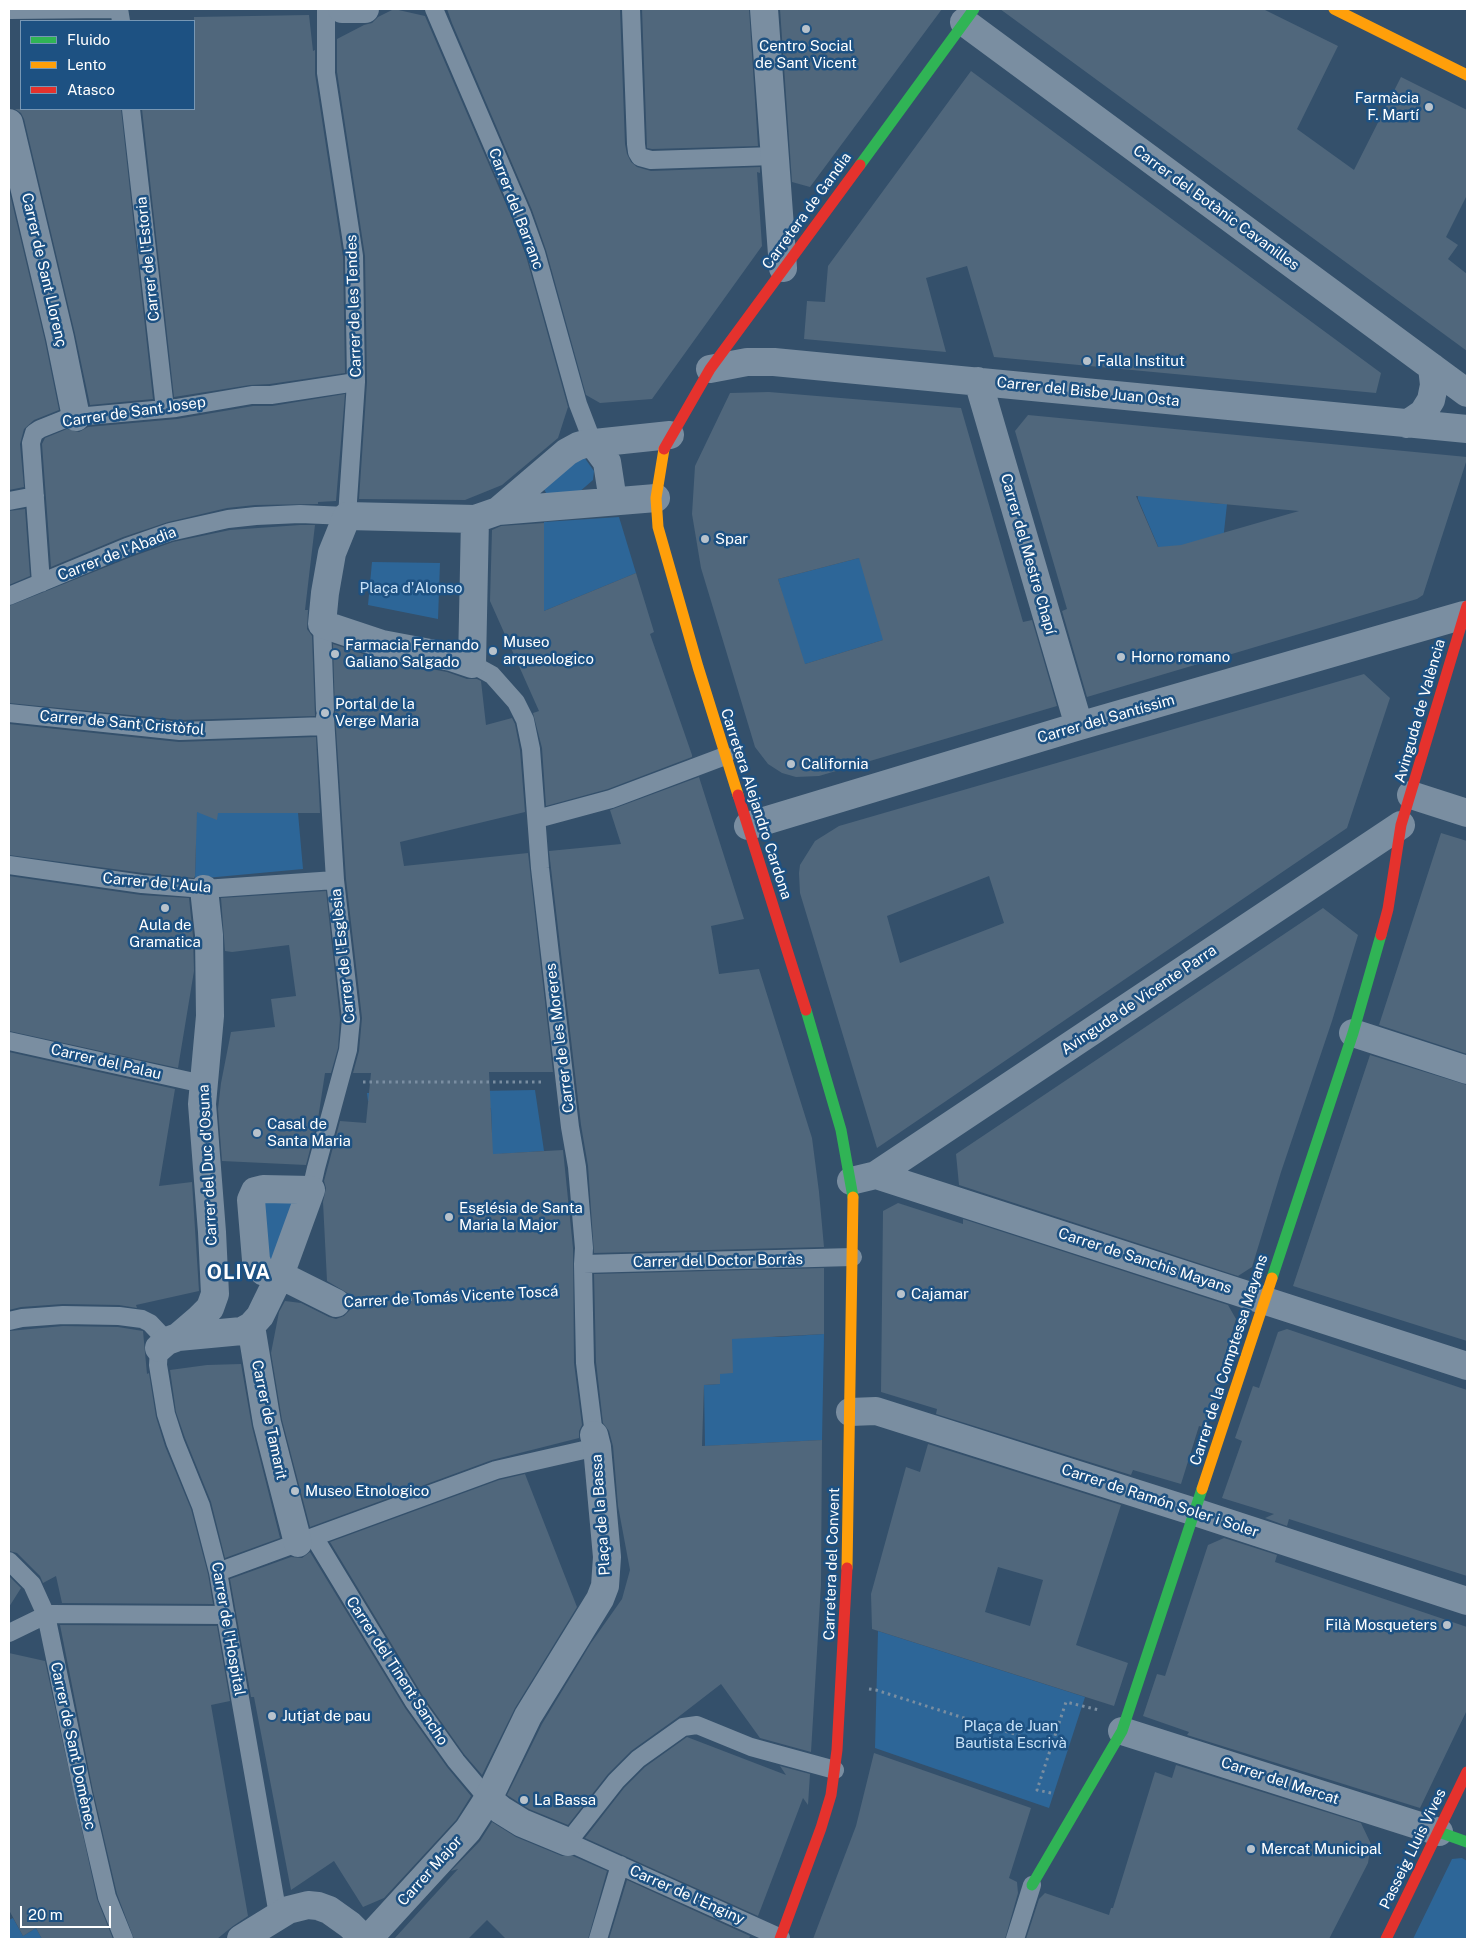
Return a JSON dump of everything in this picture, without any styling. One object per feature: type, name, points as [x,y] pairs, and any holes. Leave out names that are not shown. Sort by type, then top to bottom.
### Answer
[{"type":"main road","points":[[1334,9],[1467,75]]},
{"type":"main road","name":"Carretera de Gandia","points":[[670,434],[710,369],[969,16]]},
{"type":"main road","name":"Carretera Alejandro Cardona","points":[[670,434],[661,462],[656,498],[658,527],[665,554],[725,756],[841,1130],[864,1178]]},
{"type":"main road","name":"Avinguda de València","points":[[1401,825],[1466,610]]},
{"type":"main road","name":"Carrer de la Comptessa Mayans","points":[[1032,1885],[1124,1724],[1353,1033],[1388,909],[1401,825]]},
{"type":"main road","name":"Carretera del Convent","points":[[781,1939],[821,1828],[831,1795],[835,1770],[842,1688],[847,1580],[854,1209],[864,1178]]},
{"type":"main road","name":"Passeig Lluis Vives","points":[[1386,1939],[1467,1772]]},
{"type":"main road","points":[[1439,1832],[1467,1842]]},
{"type":"street","points":[[342,9],[365,9]]},
{"type":"street","points":[[764,9],[783,268]]},
{"type":"street","name":"Carrer del Botànic Cavanilles","points":[[969,16],[1467,394]]},
{"type":"street","name":"Carrer de Sant Llorenç","points":[[9,123],[60,338],[76,417]]},
{"type":"street","name":"Carrer del Bisbe Juan Osta","points":[[710,369],[747,362],[774,362],[1467,429]]},
{"type":"street","points":[[1407,424],[1422,413],[1431,400],[1434,385],[1432,367]]},
{"type":"street","name":"Carrer del Mestre Chapí","points":[[978,381],[1079,726]]},
{"type":"street","points":[[656,498],[487,515],[347,516],[332,553],[322,624],[382,644],[472,664],[487,515],[567,452],[585,444],[670,434]]},
{"type":"street","points":[[593,443],[607,462],[613,501]]},
{"type":"street","name":"Carrer del Santíssim","points":[[748,826],[1466,610]]},
{"type":"street","points":[[1411,795],[1467,813]]},
{"type":"street","name":"Avinguda de Vicente Parra","points":[[864,1178],[1401,825]]},
{"type":"street","name":"Carrer del Duc d'Osuna","points":[[168,1342],[199,1320],[210,1308],[215,1294],[202,1104],[210,1016],[208,935],[204,889]]},
{"type":"street","points":[[1353,1033],[1467,1070]]},
{"type":"street","name":"Carrer de Sanchis Mayans","points":[[864,1178],[1264,1299],[1467,1366]]},
{"type":"street","name":"Carrer de Tomás Vicente Toscá","points":[[311,1190],[263,1189],[255,1191],[251,1200],[256,1260],[259,1268],[264,1272],[280,1275],[336,1303]]},
{"type":"street","points":[[168,1342],[242,1331],[251,1326],[260,1316],[280,1275],[311,1190]]},
{"type":"street","name":"Carrer de Tamarit","points":[[251,1326],[267,1423],[306,1540]]},
{"type":"street","name":"Carrer de Ramón Soler i Soler","points":[[850,1412],[876,1411],[1467,1601]]},
{"type":"street","name":"Plaça de la Bassa","points":[[488,1798],[528,1716],[588,1621],[603,1593],[607,1573],[595,1441]]},
{"type":"street","name":"Carrer del Mercat","points":[[1124,1724],[1439,1832]]},
{"type":"street","name":"Carrer de l'Enginy","points":[[488,1798],[501,1810],[522,1823],[568,1842]]},
{"type":"street","name":"Carrer Major","points":[[368,1939],[468,1830],[488,1798]]},
{"type":"street","points":[[241,1939],[278,1916],[299,1906],[318,1906],[329,1910],[350,1925],[364,1939]]},
{"type":"lane","points":[[9,10],[112,9]]},
{"type":"lane","name":"Carrer de les Tendes","points":[[326,9],[326,73],[354,243],[356,382],[347,516]]},
{"type":"lane","name":"Carrer del Barranc","points":[[434,9],[536,253],[576,396],[593,443]]},
{"type":"lane","points":[[631,9],[636,144],[640,157],[650,160],[774,156]]},
{"type":"lane","name":"Carrer de l'Estoria","points":[[131,110],[165,408]]},
{"type":"lane","name":"Carrer de Sant Josep","points":[[41,583],[31,444],[34,433],[53,423],[76,417],[165,408],[252,394],[271,395],[356,382]]},
{"type":"lane","points":[[9,501],[35,496]]},
{"type":"lane","name":"Carrer de l'Abadia","points":[[9,596],[150,539],[205,524],[256,516],[300,514],[347,516]]},
{"type":"lane","name":"Carrer de l'Esglèsia","points":[[311,1190],[348,1050],[351,1019],[335,880],[325,717],[322,624]]},
{"type":"lane","name":"Carrer de les Moreres","points":[[472,664],[492,675],[516,702],[525,720],[532,749],[540,868],[570,1127],[577,1167],[584,1248],[582,1264],[585,1363],[595,1441]]},
{"type":"lane","name":"Carrer de Sant Cristòfol","points":[[9,713],[180,731],[325,717]]},
{"type":"lane","points":[[537,819],[611,799],[725,756]]},
{"type":"lane","name":"Carrer de l'Aula","points":[[9,866],[142,884],[204,889],[335,880]]},
{"type":"lane","name":"Carrer del Palau","points":[[9,1041],[203,1084]]},
{"type":"lane","name":"Carrer del Doctor Borràs","points":[[582,1264],[853,1258]]},
{"type":"lane","points":[[9,1321],[22,1318],[63,1315],[142,1318],[150,1323],[168,1342]]},
{"type":"lane","name":"Carrer de l'Hospital","points":[[168,1342],[158,1371],[166,1414],[175,1442],[186,1464],[201,1506],[218,1572],[278,1916]]},
{"type":"lane","points":[[218,1572],[496,1470],[595,1441]]},
{"type":"lane","name":"Carrer del Tinent Sancho","points":[[306,1540],[414,1702],[456,1761],[488,1798]]},
{"type":"lane","name":"Carrer de Sant Domènec","points":[[9,1561],[32,1584],[46,1615],[107,1897],[124,1939]]},
{"type":"lane","points":[[9,1634],[46,1615],[226,1615]]},
{"type":"lane","points":[[568,1842],[616,1782],[638,1759],[683,1727],[697,1725],[751,1747],[835,1770]]},
{"type":"lane","name":"Carrer de l'Enginy","points":[[568,1842],[781,1939]]},
{"type":"lane","name":"Carrer de l'Enginy","points":[[598,1939],[620,1865]]},
{"type":"lane","points":[[1015,1939],[1032,1885]]},
{"type":"path","points":[[340,1082],[548,1082]]},
{"type":"path","name":"Carrer de Tomás Vicente Toscá","points":[[336,1303],[570,1292]]},
{"type":"path","points":[[842,1688],[876,1690],[1052,1746]]},
{"type":"path","points":[[1080,1803],[1037,1790],[1066,1702],[1124,1724]]},
{"type":"green space","points":[[584,457],[594,471],[593,480],[578,493],[547,495],[543,487],[545,483]]},
{"type":"green space","points":[[1213,471],[1210,503],[1227,504],[1223,541],[1160,551],[1138,499],[1138,486]]},
{"type":"green space","points":[[619,517],[636,573],[544,611],[544,522]]},
{"type":"green space","points":[[859,558],[928,651],[883,640],[802,665],[778,579]]},
{"type":"green space","name":"Plaça d'Alonso","points":[[372,562],[440,563],[438,619],[368,605]]},
{"type":"green space","points":[[197,812],[298,813],[303,869],[195,879],[196,844],[186,844],[195,828]]},
{"type":"green space","points":[[535,1090],[544,1151],[469,1156],[467,1137],[492,1135],[491,1108],[368,1101],[367,1093]]},
{"type":"green space","points":[[309,1191],[279,1274],[265,1271],[256,1192]]},
{"type":"green space","points":[[732,1334],[778,1337],[824,1334],[822,1440],[705,1446],[704,1385],[720,1384],[720,1374]]},
{"type":"green space","name":"Plaça de Juan Bautista Escrivà","points":[[878,1631],[1085,1697],[1049,1808],[875,1748]]},
{"type":"green space","points":[[1462,1858],[1467,1861],[1467,1939],[1413,1939],[1452,1859]]},
{"type":"green space","points":[[13,1918],[23,1936],[36,1928],[42,1939],[9,1939],[9,1920]]},
{"type":"building","points":[[394,9],[425,16],[512,218],[526,256],[568,407],[558,438],[502,485],[465,500],[359,499],[367,382],[365,256],[337,72],[337,39],[364,25],[372,23],[378,17]]},
{"type":"building","points":[[447,9],[620,9],[625,144],[631,162],[637,167],[651,171],[760,167],[760,173],[757,172],[762,246],[652,399],[600,403],[586,395],[546,250],[532,210]]},
{"type":"building","points":[[642,9],[749,9],[758,146],[647,148]]},
{"type":"building","points":[[780,9],[942,9],[810,187],[792,182]]},
{"type":"building","points":[[1000,9],[1263,9],[1338,46],[1297,129],[1354,170],[1401,77],[1467,110],[1467,195],[1446,237],[1458,245],[1448,259],[1467,274],[1467,351]]},
{"type":"building","points":[[309,15],[313,51],[315,50],[315,74],[343,257],[345,373],[174,397],[142,110],[195,110],[194,17]]},
{"type":"building","points":[[971,71],[1381,373],[1376,393],[994,357],[967,266],[926,278],[946,352],[804,339],[807,301],[825,302],[828,266]]},
{"type":"building","points":[[15,109],[121,110],[153,399],[90,405],[75,334],[21,113]]},
{"type":"building","points":[[9,190],[45,341],[59,410],[34,420],[24,429],[20,444],[24,487],[9,490]]},
{"type":"building","points":[[769,392],[961,408],[1023,622],[1032,620],[1057,706],[819,776],[796,777],[782,773],[768,764],[755,747],[701,568],[692,514],[695,466],[730,393]],"holes":[[[859,558],[883,640],[805,664],[778,579]]]},
{"type":"building","points":[[345,394],[336,501],[318,502],[318,504],[255,505],[227,508],[168,522],[123,537],[51,567],[42,444],[45,438],[67,429],[79,432],[88,427],[177,419],[253,406],[272,406]]},
{"type":"building","points":[[1028,415],[1467,457],[1467,459],[1423,595],[1417,599],[1087,697],[1062,611],[1067,609],[1015,431]],"holes":[[[1136,496],[1299,511],[1181,545],[1158,547]]]},
{"type":"building","points":[[25,509],[30,576],[9,585],[9,511]]},
{"type":"building","points":[[544,523],[544,611],[636,573],[654,632],[650,634],[692,755],[692,757],[608,789],[546,806],[542,748],[533,713],[539,711],[490,601],[492,530],[501,526]]},
{"type":"building","points":[[315,525],[305,610],[308,610],[307,629],[312,636],[315,716],[180,720],[9,703],[9,606],[173,542],[230,530]]},
{"type":"building","points":[[333,644],[379,659],[447,672],[467,679],[477,679],[481,681],[486,725],[512,718],[515,724],[520,750],[525,812],[400,842],[404,866],[528,853],[553,1072],[489,1072],[493,1154],[563,1150],[573,1248],[574,1363],[582,1425],[579,1431],[579,1438],[492,1460],[310,1527],[282,1420],[271,1353],[279,1312],[285,1301],[301,1303],[336,1319],[344,1316],[350,1310],[352,1302],[349,1294],[327,1281],[323,1202],[326,1188],[324,1181],[340,1121],[366,1123],[371,1073],[353,1073],[359,1051],[362,1018],[346,879],[335,714]]},
{"type":"building","points":[[1364,674],[1390,698],[1347,828],[877,1148],[800,893],[800,865],[815,841],[839,826]],"holes":[[[989,876],[1004,923],[900,963],[887,916]]]},
{"type":"building","points":[[9,724],[179,742],[316,737],[320,813],[218,813],[217,820],[197,812],[194,878],[9,855]]},
{"type":"building","points":[[699,777],[744,919],[711,926],[719,974],[759,969],[812,1138],[824,1247],[594,1253],[588,1166],[581,1125],[549,851],[621,844],[610,810]]},
{"type":"building","points":[[1441,833],[1467,841],[1467,1054],[1379,1025]]},
{"type":"building","points":[[9,876],[141,895],[189,898],[194,971],[178,1068],[9,1031]]},
{"type":"building","points":[[326,891],[340,1019],[338,1048],[331,1073],[325,1073],[318,1119],[306,1165],[222,1161],[218,1109],[231,1032],[275,1027],[271,999],[296,996],[289,945],[232,952],[225,951],[221,898]]},
{"type":"building","points":[[1323,908],[1358,935],[1252,1267],[1238,1276],[959,1185],[956,1154]]},
{"type":"building","points":[[9,1052],[175,1089],[159,1186],[192,1182],[199,1291],[136,1305],[137,1308],[119,1305],[63,1304],[21,1307],[9,1310]]},
{"type":"building","points":[[1370,1055],[1467,1085],[1467,1341],[1293,1286]]},
{"type":"building","points":[[898,1203],[963,1224],[963,1219],[1228,1305],[1236,1319],[1219,1375],[1223,1376],[1206,1428],[1199,1426],[1181,1484],[1133,1470],[1131,1475],[936,1414],[937,1409],[881,1392],[883,1211]]},
{"type":"building","points":[[824,1268],[824,1334],[732,1339],[733,1373],[720,1374],[720,1384],[704,1385],[702,1446],[822,1440],[821,1585],[811,1752],[760,1738],[721,1684],[631,1751],[608,1774],[568,1825],[529,1809],[507,1795],[542,1724],[591,1643],[622,1599],[630,1570],[618,1506],[613,1446],[609,1431],[603,1423],[596,1362],[594,1274]]},
{"type":"building","points":[[63,1326],[118,1327],[143,1331],[147,1374],[149,1373],[156,1417],[165,1446],[191,1509],[208,1574],[213,1604],[62,1603],[56,1576],[43,1583],[40,1576],[17,1553],[9,1551],[9,1331]]},
{"type":"building","points":[[1287,1329],[1467,1390],[1467,1576],[1289,1519],[1287,1526],[1265,1518],[1274,1514],[1222,1498],[1242,1441],[1235,1438],[1253,1386],[1259,1388],[1278,1332]]},
{"type":"building","points":[[241,1364],[252,1427],[280,1538],[225,1558],[211,1502],[176,1412],[170,1370],[207,1365]]},
{"type":"building","points":[[928,1444],[1121,1505],[1076,1645],[1128,1663],[1114,1706],[872,1629],[871,1594],[906,1467],[920,1472]],"holes":[[[998,1567],[1043,1580],[1030,1626],[985,1612]]]},
{"type":"building","points":[[525,1474],[577,1607],[515,1708],[482,1775],[464,1754],[423,1696],[330,1542],[499,1480]]},
{"type":"building","points":[[1224,1538],[1277,1555],[1275,1562],[1467,1627],[1467,1710],[1420,1808],[1187,1735],[1189,1732],[1143,1716],[1157,1674],[1165,1676],[1208,1545]]},
{"type":"building","points":[[310,1552],[405,1708],[447,1767],[471,1796],[456,1820],[384,1898],[363,1907],[334,1861],[291,1890],[254,1697],[251,1697],[230,1579],[291,1557],[302,1558]]},
{"type":"building","points":[[9,1576],[21,1588],[9,1607]]},
{"type":"building","points":[[60,1625],[217,1626],[230,1701],[211,1705],[248,1916],[217,1939],[134,1939],[117,1894],[93,1791]]},
{"type":"building","points":[[9,1653],[45,1661],[97,1899],[113,1939],[42,1939],[36,1928],[23,1936],[9,1910]]},
{"type":"building","points":[[687,1737],[786,1775],[780,1766],[810,1774],[808,1805],[803,1798],[758,1916],[585,1838],[624,1788],[645,1767]]},
{"type":"building","points":[[874,1753],[1031,1808],[1009,1878],[1017,1882],[1018,1893],[1005,1939],[813,1939],[856,1826]]},
{"type":"building","name":"Mercat Municipal","points":[[1176,1765],[1361,1823],[1371,1844],[1368,1863],[1329,1939],[1026,1939],[1039,1899],[1045,1893],[1109,1915],[1111,1908],[1113,1908],[1155,1772],[1172,1778]]},
{"type":"building","points":[[492,1822],[516,1837],[562,1856],[573,1856],[607,1871],[588,1939],[506,1939],[487,1920],[468,1939],[394,1939],[458,1869],[451,1871],[480,1841]]},
{"type":"building","points":[[627,1880],[750,1936],[749,1939],[609,1939]]},
{"type":"traffic: fast","points":[[860,165],[974,9]]},
{"type":"traffic: fast","points":[[1272,1278],[1353,1033],[1381,935]]},
{"type":"traffic: fast","points":[[806,1010],[841,1130],[853,1197]]},
{"type":"traffic: fast","points":[[1032,1885],[1122,1731],[1202,1489]]},
{"type":"traffic: fast","points":[[1439,1832],[1467,1842]]},
{"type":"traffic: slow","points":[[1334,9],[1467,75]]},
{"type":"traffic: slow","points":[[664,449],[656,498],[658,527],[698,667],[738,795]]},
{"type":"traffic: slow","points":[[847,1568],[853,1197]]},
{"type":"traffic: slow","points":[[1202,1489],[1272,1278]]},
{"type":"traffic: jam","points":[[664,449],[710,369],[860,165]]},
{"type":"traffic: jam","points":[[1381,935],[1388,909],[1401,825],[1467,606]]},
{"type":"traffic: jam","points":[[738,795],[806,1010]]},
{"type":"traffic: jam","points":[[780,1939],[821,1828],[831,1795],[837,1750],[847,1568]]},
{"type":"traffic: jam","points":[[1386,1939],[1467,1772]]},
{"type":"place","name":"Centro Social de Sant Vicent","points":[[806,29]]},
{"type":"place","name":"Farmàcia F. Martí","points":[[1429,107]]},
{"type":"place","name":"Falla Institut","points":[[1087,361]]},
{"type":"place","name":"Spar","points":[[705,539]]},
{"type":"place","name":"Museo arqueologico","points":[[493,651]]},
{"type":"place","name":"Farmacia Fernando Galiano Salgado","points":[[335,654]]},
{"type":"place","name":"Horno romano","points":[[1121,657]]},
{"type":"place","name":"Portal de la Verge Maria","points":[[325,713]]},
{"type":"place","name":"California","points":[[791,764]]},
{"type":"place","name":"Aula de Gramatica","points":[[165,908]]},
{"type":"place","name":"Casal de Santa Maria","points":[[257,1133]]},
{"type":"place","name":"Església de Santa Maria la Major","points":[[449,1217]]},
{"type":"place","name":"Cajamar","points":[[901,1294]]},
{"type":"place","name":"Museo Etnologico","points":[[295,1491]]},
{"type":"place","name":"Filà Mosqueters","points":[[1447,1625]]},
{"type":"place","name":"Jutjat de pau","points":[[272,1716]]},
{"type":"place","name":"La Bassa","points":[[524,1800]]},
{"type":"place","name":"Mercat Municipal","points":[[1251,1849]]},
{"type":"district","name":"OLIVA","points":[[239,1273]]}]
